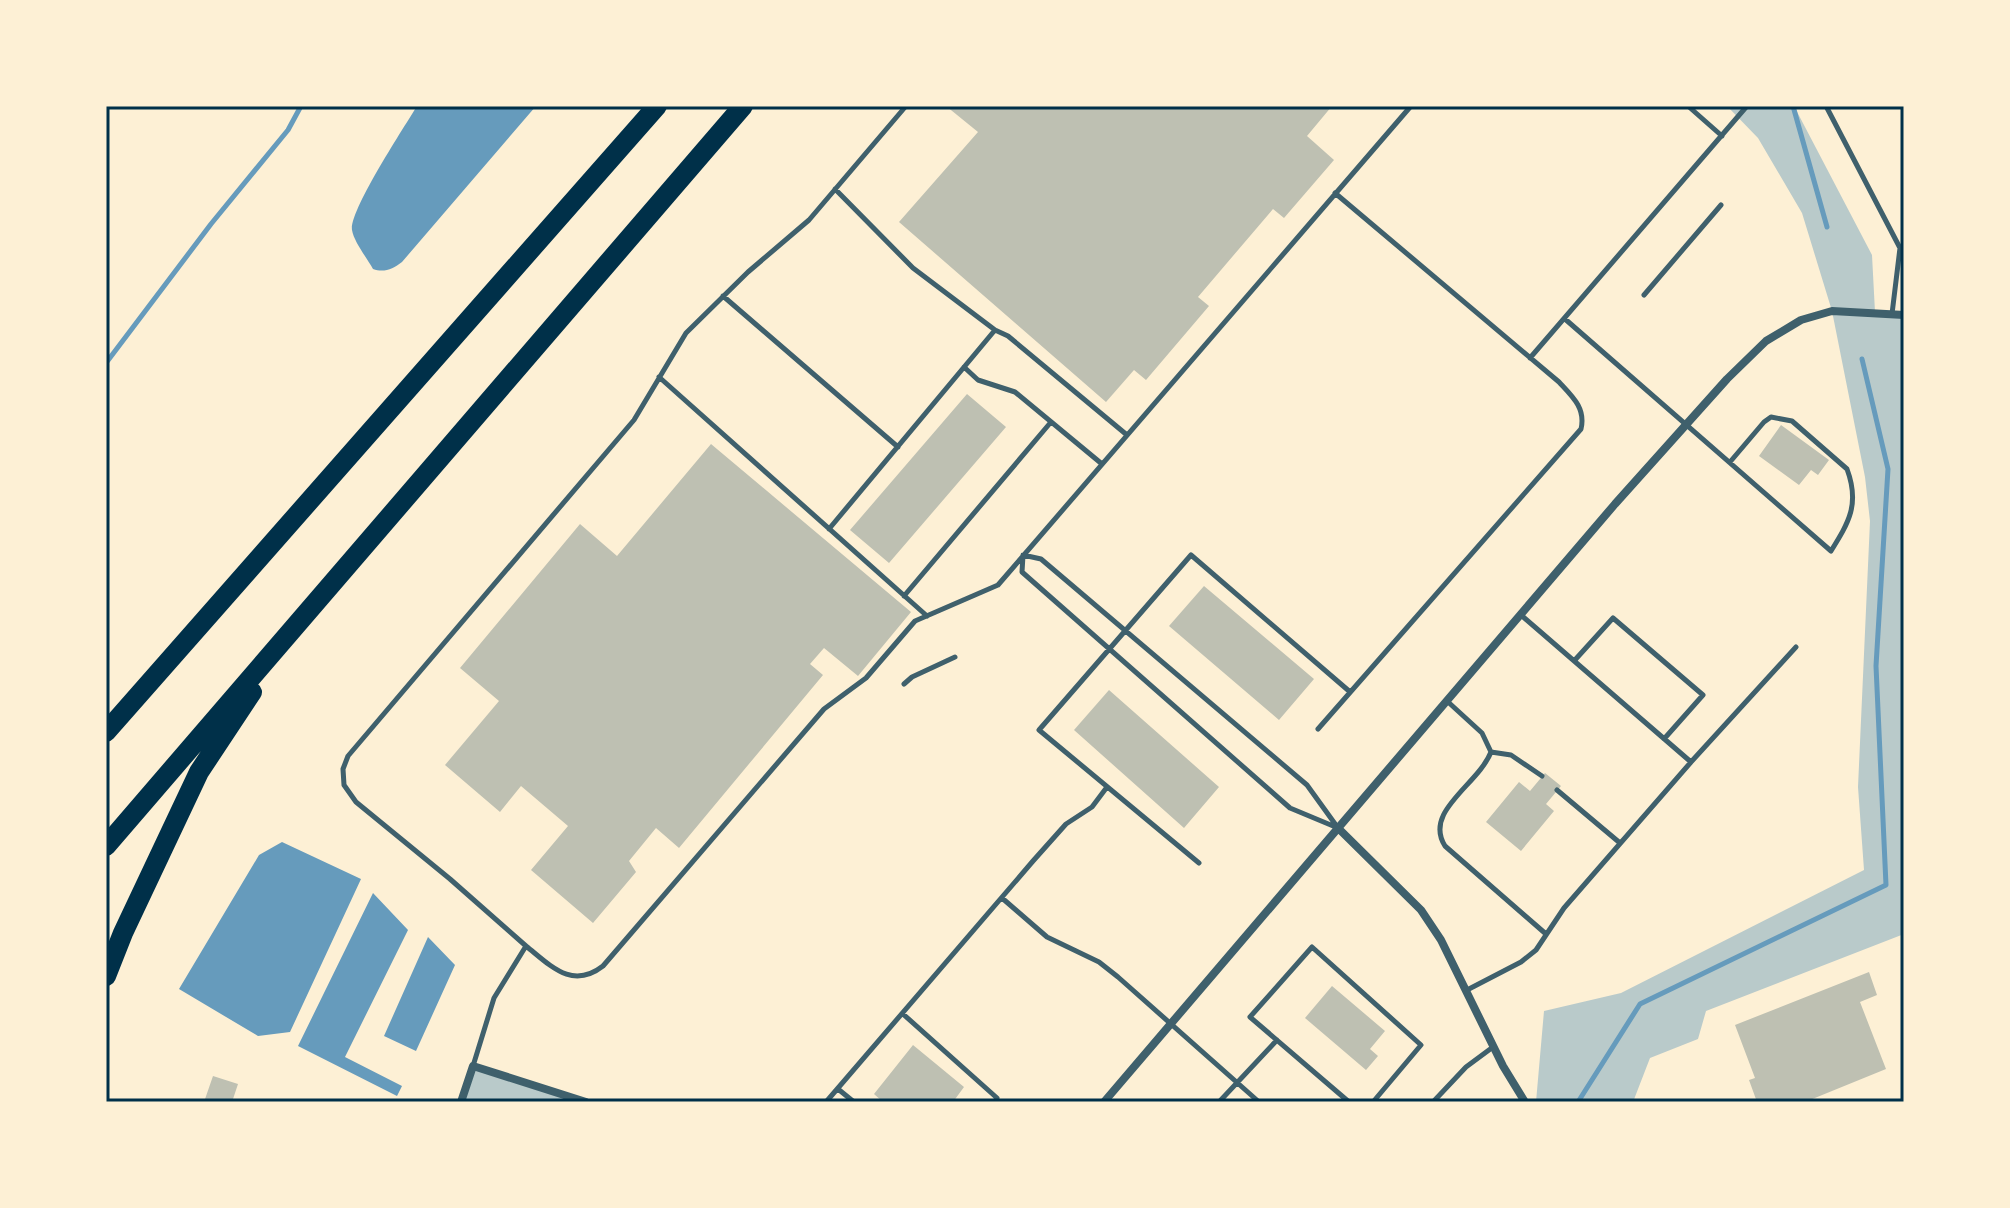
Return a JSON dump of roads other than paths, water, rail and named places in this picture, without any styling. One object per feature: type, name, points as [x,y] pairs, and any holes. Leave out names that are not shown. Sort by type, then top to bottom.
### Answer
[{"type":"highway","points":[[106,732],[657,106]]},
{"type":"highway","points":[[106,846],[743,106]]},
{"type":"highway","points":[[106,976],[199,772],[298,622]]},
{"type":"street","points":[[1104,1102],[1520,614],[1686,425],[1766,341],[1801,320],[1832,311],[1904,315]]},
{"type":"street","points":[[1338,828],[1421,910],[1441,940],[1493,1047],[1525,1102]]},
{"type":"street","points":[[461,1102],[473,1066],[586,1102]]},
{"type":"lane","points":[[906,106],[809,220],[686,333],[634,420],[348,756],[343,769],[344,785],[356,802],[526,946],[568,976],[593,974],[603,966],[824,709],[866,678],[915,621],[998,585],[1411,106]]},
{"type":"lane","points":[[1688,106],[1722,136]]},
{"type":"lane","points":[[1530,358],[1747,106]]},
{"type":"lane","points":[[1826,106],[1902,248],[1892,314]]},
{"type":"lane","points":[[835,189],[913,268],[995,330],[1008,336],[1127,435]]},
{"type":"lane","points":[[1318,729],[1581,429],[1582,411],[1576,400],[1530,358],[1335,193]]},
{"type":"lane","points":[[1644,295],[1721,205]]},
{"type":"lane","points":[[723,296],[898,447]]},
{"type":"lane","points":[[1565,319],[1831,551],[1850,521],[1853,505],[1847,469],[1792,421],[1771,417],[1730,462]]},
{"type":"lane","points":[[829,529],[995,330]]},
{"type":"lane","points":[[964,367],[978,380],[1015,392],[1102,464]]},
{"type":"lane","points":[[659,377],[927,616]]},
{"type":"lane","points":[[904,596],[1051,422]]},
{"type":"lane","points":[[1023,555],[1041,559],[1307,785],[1338,828]]},
{"type":"lane","points":[[1023,555],[1022,572],[1290,808],[1338,828]]},
{"type":"lane","points":[[1199,863],[1039,730],[1109,649],[1191,555],[1349,691]]},
{"type":"lane","points":[[1520,614],[1691,762]]},
{"type":"lane","points":[[1574,661],[1613,618],[1703,695],[1664,739]]},
{"type":"lane","points":[[1466,990],[1521,962],[1536,950],[1564,908],[1796,647]]},
{"type":"lane","points":[[904,684],[912,677],[955,657]]},
{"type":"lane","points":[[1447,701],[1482,733],[1491,752],[1486,766],[1440,818],[1439,836],[1445,846],[1546,934]]},
{"type":"lane","points":[[1491,752],[1511,755],[1542,776]]},
{"type":"lane","points":[[826,1102],[1066,824],[1092,807],[1107,787]]},
{"type":"lane","points":[[1557,790],[1620,843]]},
{"type":"lane","points":[[1002,898],[1047,937],[1099,962],[1259,1102]]},
{"type":"lane","points":[[473,1066],[494,998],[526,946]]},
{"type":"lane","points":[[1349,1102],[1250,1017],[1312,947],[1421,1045],[1373,1102]]},
{"type":"lane","points":[[903,1014],[997,1098],[994,1102]]},
{"type":"lane","points":[[1219,1102],[1277,1040]]},
{"type":"lane","points":[[1433,1102],[1466,1067],[1493,1047]]},
{"type":"lane","points":[[838,1089],[854,1102]]},
{"type":"water","points":[[417,106],[536,106],[402,262],[381,271],[373,269],[355,240],[353,220],[368,188]]},
{"type":"water","points":[[282,842],[361,879],[290,1032],[258,1036],[179,989],[259,855]]},
{"type":"water","points":[[373,893],[408,930],[345,1057],[402,1086],[397,1096],[298,1046]]},
{"type":"water","points":[[428,937],[455,965],[416,1051],[384,1036]]},
{"type":"waterway","points":[[106,363],[211,224],[288,130],[301,106]]},
{"type":"waterway","points":[[1793,106],[1827,227]]},
{"type":"waterway","points":[[1578,1102],[1640,1004],[1886,885],[1876,666],[1888,469],[1862,359]]}]
